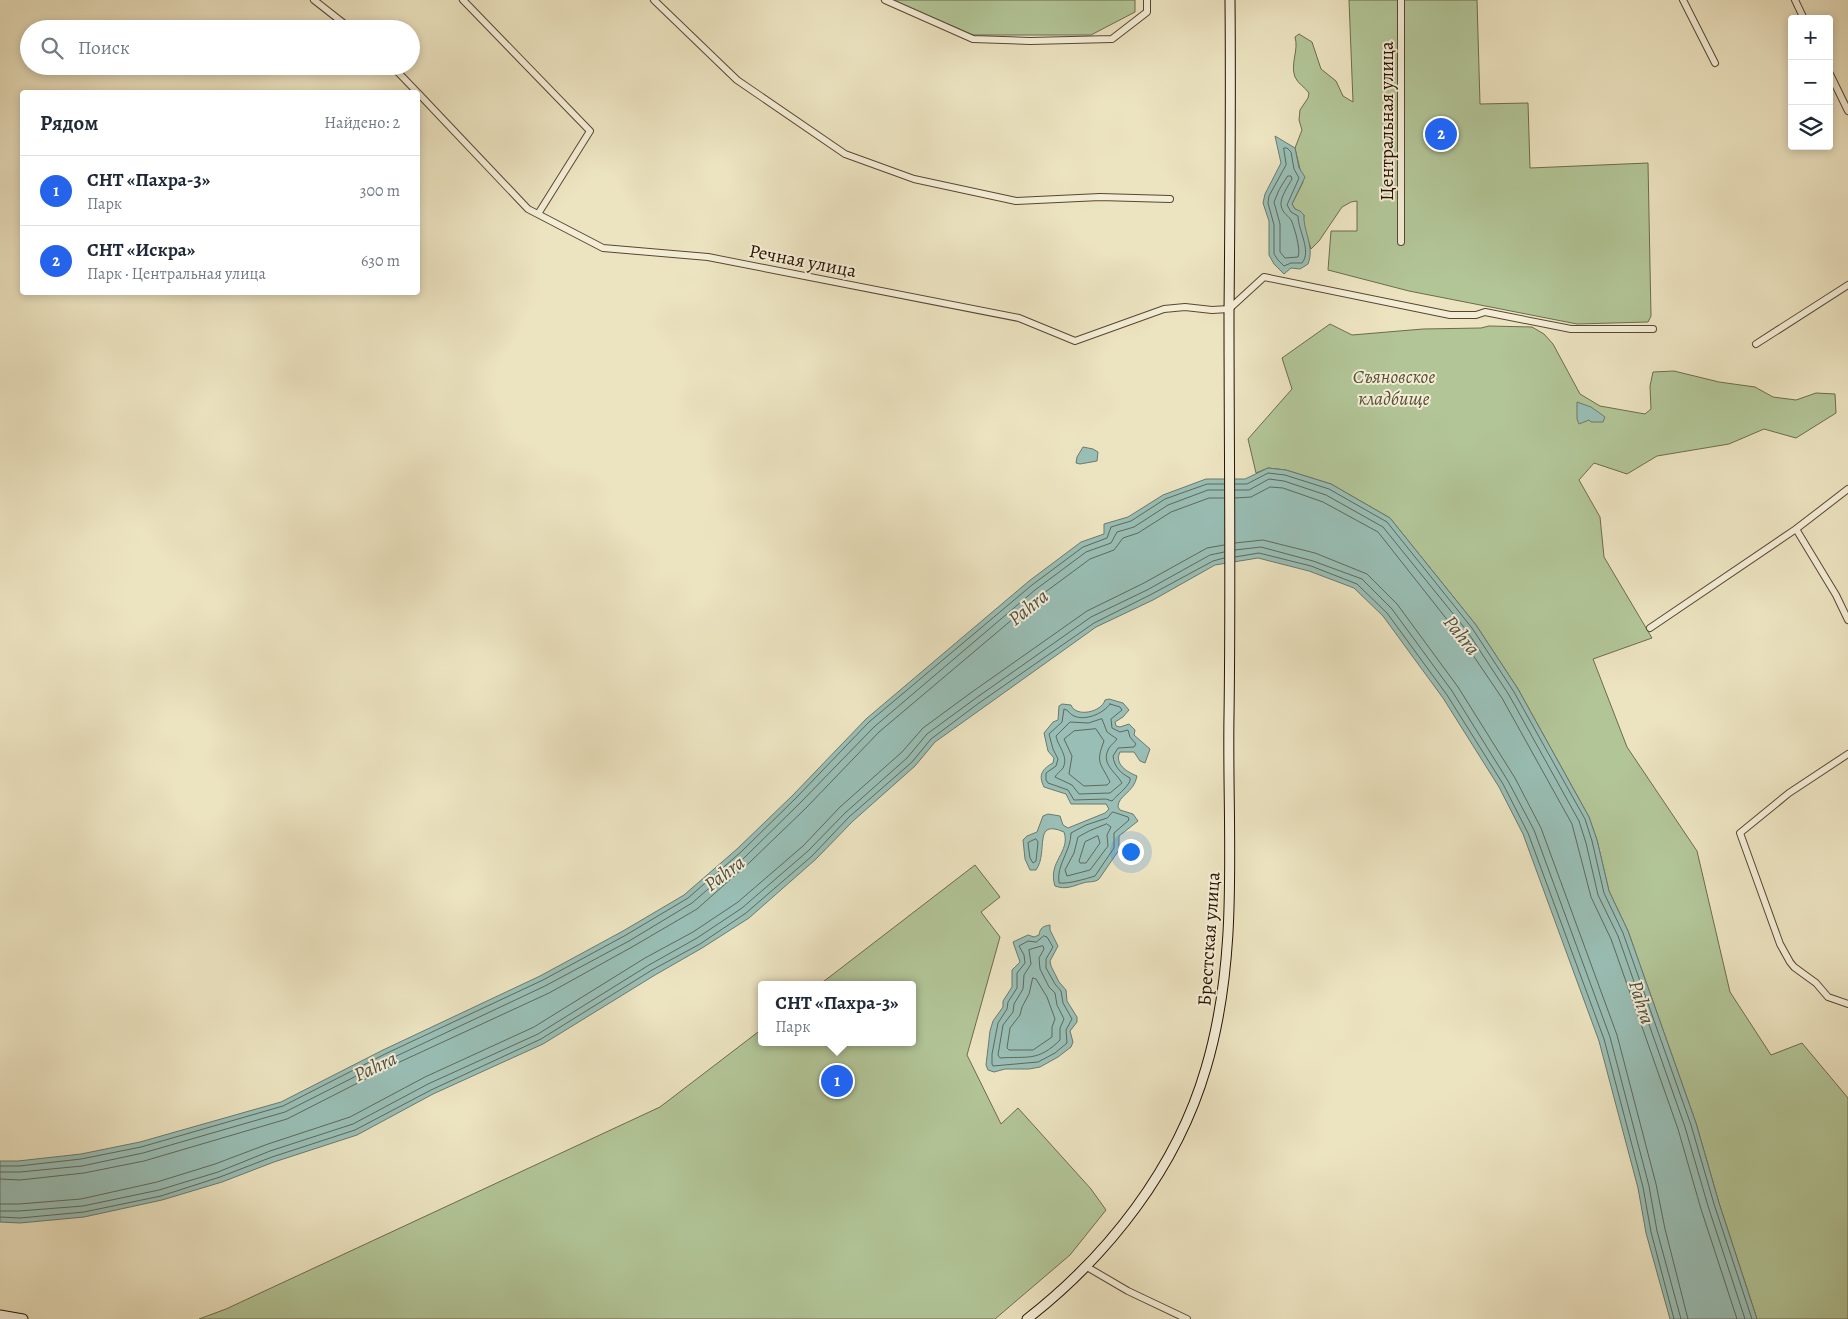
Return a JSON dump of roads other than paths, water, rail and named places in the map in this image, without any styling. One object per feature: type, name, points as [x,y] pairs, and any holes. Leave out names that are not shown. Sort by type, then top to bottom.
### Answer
[{"type":"main road","name":"Брестская улица","points":[[1027,1319],[1087,1266],[1122,1226],[1143,1197],[1166,1159],[1187,1119],[1199,1090],[1218,1024],[1225,979],[1229,921],[1231,648],[1230,0]]},
{"type":"main road","points":[[0,1314],[23,1319]]},
{"type":"street","points":[[314,0],[340,20]]},
{"type":"street","points":[[463,0],[590,130],[538,214]]},
{"type":"street","points":[[654,0],[737,80],[845,154],[914,179],[1016,202],[1100,197],[1170,199]]},
{"type":"street","points":[[885,0],[973,38],[1040,42],[1112,38],[1147,12],[1147,0]]},
{"type":"street","name":"Центральная улица","points":[[1401,0],[1401,242]]},
{"type":"street","points":[[1683,0],[1715,63]]},
{"type":"street","points":[[1796,0],[1802,15]]},
{"type":"street","name":"Речная улица","points":[[400,75],[414,90]]},
{"type":"street","points":[[1833,80],[1848,111]]},
{"type":"street","name":"Речная улица","points":[[420,96],[528,209],[603,248],[708,257],[1019,318],[1075,341],[1164,309],[1185,307],[1212,310],[1229,309]]},
{"type":"street","points":[[1229,309],[1264,277],[1450,315],[1476,315],[1485,312],[1571,329],[1654,329]]},
{"type":"street","points":[[1756,344],[1848,285]]},
{"type":"street","points":[[1650,628],[1796,529],[1848,489]]},
{"type":"street","points":[[1796,529],[1836,595],[1848,620]]},
{"type":"street","points":[[1848,754],[1789,793],[1740,833],[1780,944],[1790,962],[1816,983],[1828,997],[1848,1004]]},
{"type":"street","points":[[1087,1266],[1128,1291],[1187,1319]]},
{"type":"water","points":[[1275,136],[1295,148],[1299,168],[1305,177],[1292,204],[1295,209],[1304,215],[1310,245],[1308,264],[1300,269],[1291,268],[1284,274],[1274,264],[1269,255],[1269,221],[1263,203],[1265,194],[1281,163]]},
{"type":"water","points":[[1577,402],[1591,407],[1605,417],[1603,422],[1591,422],[1589,420],[1579,424],[1577,419]]},
{"type":"water","points":[[1083,447],[1098,452],[1097,461],[1076,463]]},
{"type":"water","name":"Pahra","points":[[1268,468],[1286,470],[1331,484],[1390,518],[1476,625],[1518,689],[1589,817],[1597,840],[1609,891],[1628,931],[1696,1123],[1719,1203],[1757,1319],[1670,1319],[1646,1233],[1638,1188],[1599,1041],[1523,834],[1499,787],[1443,698],[1383,616],[1354,588],[1309,571],[1258,558],[1215,565],[1153,600],[1096,627],[935,742],[915,766],[853,821],[816,859],[749,918],[543,1044],[433,1094],[357,1135],[274,1162],[222,1182],[162,1200],[84,1217],[20,1223],[0,1222],[0,1161],[18,1161],[81,1154],[140,1142],[281,1102],[383,1050],[540,976],[684,895],[737,849],[793,795],[866,719],[1029,581],[1081,542],[1104,534],[1104,524],[1128,517],[1163,495],[1206,479],[1245,479]]},
{"type":"water","points":[[1109,699],[1123,703],[1129,710],[1115,722],[1116,726],[1120,727],[1129,724],[1135,730],[1134,735],[1150,749],[1145,763],[1140,761],[1134,752],[1120,752],[1119,756],[1120,764],[1137,776],[1133,786],[1121,799],[1118,807],[1120,810],[1133,814],[1138,821],[1119,836],[1119,850],[1099,879],[1063,888],[1055,886],[1054,870],[1064,846],[1064,832],[1054,829],[1048,830],[1045,833],[1040,863],[1036,870],[1030,870],[1025,859],[1023,840],[1037,832],[1043,816],[1048,814],[1060,816],[1063,825],[1068,828],[1105,813],[1109,809],[1106,804],[1071,804],[1066,794],[1044,787],[1041,779],[1042,773],[1053,763],[1054,758],[1048,751],[1044,733],[1053,722],[1058,720],[1059,706],[1062,704],[1071,705],[1078,711],[1089,712],[1099,708],[1105,700]]},
{"type":"water","points":[[1050,925],[1050,930],[1058,946],[1050,961],[1051,966],[1059,982],[1066,990],[1067,1001],[1077,1017],[1077,1022],[1070,1031],[1073,1042],[1071,1047],[1040,1067],[1005,1069],[994,1072],[988,1070],[986,1065],[990,1031],[993,1021],[1003,1007],[1003,1001],[1012,987],[1012,970],[1020,962],[1013,942],[1028,935],[1034,937],[1039,935],[1042,928]]},
{"type":"place","name":"СНТ «Искра»","points":[[1441,134]]},
{"type":"place","name":"СНТ «Пахра-3»","points":[[837,1081]]},
{"type":"park label","name":"Съяновское кладбище","points":[[1394,387]]}]
